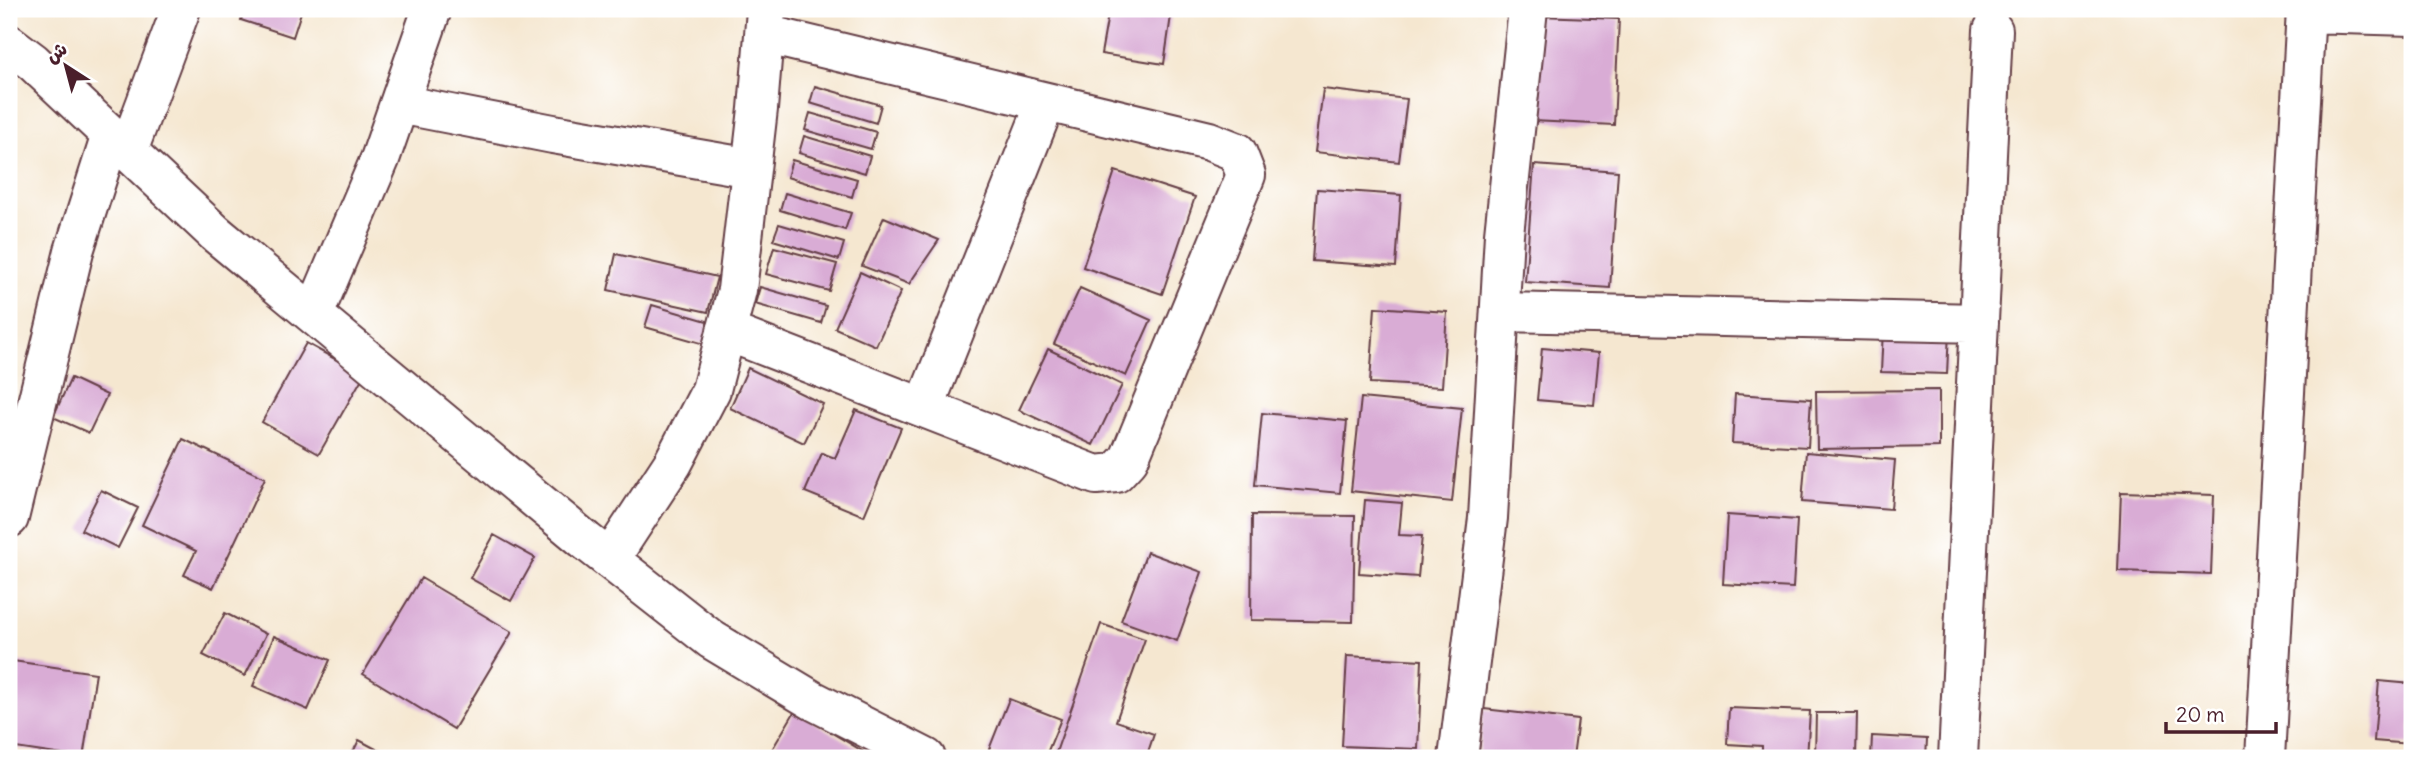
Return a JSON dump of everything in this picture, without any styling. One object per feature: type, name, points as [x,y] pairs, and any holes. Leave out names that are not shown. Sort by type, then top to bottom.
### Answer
[{"type":"street","points":[[9,518],[74,251],[181,9]]},
{"type":"street","points":[[313,314],[380,159],[432,9]]},
{"type":"street","points":[[1458,758],[1488,518],[1504,234],[1528,9]]},
{"type":"street","points":[[2265,758],[2306,11],[2412,16]]},
{"type":"street","points":[[610,559],[673,463],[711,390],[726,331],[737,290],[765,22],[1046,102],[1209,141],[1237,152],[1246,175],[1129,459],[1116,472],[1096,475],[726,331]]},
{"type":"street","points":[[1958,758],[1993,30]]},
{"type":"street","points":[[9,44],[33,62],[215,233],[712,640],[812,700],[926,758]]},
{"type":"street","points":[[924,408],[1046,102]]},
{"type":"street","points":[[399,104],[751,168]]},
{"type":"street","points":[[1500,312],[1979,323]]},
{"type":"building","points":[[245,9],[302,9],[293,37],[241,20]]},
{"type":"building","points":[[514,9],[544,9],[540,19]]},
{"type":"building","points":[[1109,9],[1172,9],[1164,64],[1101,54]]},
{"type":"building","points":[[1538,16],[1619,19],[1614,125],[1533,121]]},
{"type":"building","points":[[815,86],[881,105],[876,123],[810,103]]},
{"type":"building","points":[[1323,89],[1407,99],[1399,162],[1315,152]]},
{"type":"building","points":[[810,113],[876,132],[871,149],[805,130]]},
{"type":"building","points":[[804,136],[870,156],[865,173],[799,153]]},
{"type":"building","points":[[792,160],[857,179],[852,197],[787,177]]},
{"type":"building","points":[[1534,165],[1618,171],[1610,288],[1525,282]]},
{"type":"building","points":[[1115,171],[1195,197],[1162,294],[1083,267]]},
{"type":"building","points":[[1317,189],[1401,195],[1396,267],[1312,261]]},
{"type":"building","points":[[785,193],[851,213],[845,230],[780,210]]},
{"type":"building","points":[[884,217],[939,240],[909,284],[862,266]]},
{"type":"building","points":[[779,224],[844,243],[839,260],[773,240]]},
{"type":"building","points":[[774,247],[837,264],[829,291],[766,274]]},
{"type":"building","points":[[616,254],[717,277],[708,312],[608,290]]},
{"type":"building","points":[[860,272],[901,291],[876,346],[835,328]]},
{"type":"building","points":[[760,287],[826,306],[821,323],[755,304]]},
{"type":"building","points":[[1080,288],[1151,320],[1126,376],[1054,344]]},
{"type":"building","points":[[652,305],[707,321],[708,345],[645,327]]},
{"type":"building","points":[[1375,307],[1447,312],[1442,387],[1370,383]]},
{"type":"building","points":[[1883,329],[1949,331],[1947,374],[1881,372]]},
{"type":"building","points":[[306,343],[364,375],[319,454],[262,422]]},
{"type":"building","points":[[1542,348],[1599,353],[1594,405],[1537,400]]},
{"type":"building","points":[[1048,349],[1122,385],[1093,445],[1019,410]]},
{"type":"building","points":[[748,368],[823,404],[804,443],[730,408]]},
{"type":"building","points":[[71,378],[107,395],[89,433],[53,417]]},
{"type":"building","points":[[1939,390],[1939,447],[1817,449],[1816,391]]},
{"type":"building","points":[[1735,394],[1811,399],[1808,447],[1732,443]]},
{"type":"building","points":[[1361,398],[1462,408],[1452,502],[1351,491]]},
{"type":"building","points":[[856,410],[901,428],[864,516],[805,492],[822,453],[835,458]]},
{"type":"building","points":[[1262,413],[1347,421],[1340,493],[1255,485]]},
{"type":"building","points":[[183,439],[265,478],[213,588],[184,575],[196,551],[142,525]]},
{"type":"building","points":[[1806,452],[1895,460],[1891,509],[1802,502]]},
{"type":"building","points":[[101,490],[138,508],[118,548],[81,530]]},
{"type":"building","points":[[2121,492],[2214,495],[2211,574],[2118,571]]},
{"type":"building","points":[[1365,500],[1402,503],[1399,535],[1422,536],[1418,577],[1359,573]]},
{"type":"building","points":[[1252,515],[1355,516],[1353,622],[1251,620]]},
{"type":"building","points":[[1727,515],[1797,520],[1793,588],[1723,584]]},
{"type":"building","points":[[494,535],[535,558],[511,601],[470,578]]},
{"type":"building","points":[[1147,552],[1202,572],[1177,641],[1121,621]]},
{"type":"building","points":[[421,578],[512,632],[454,729],[363,674]]},
{"type":"building","points":[[225,613],[266,634],[245,676],[203,655]]},
{"type":"building","points":[[1101,624],[1145,639],[1116,721],[1154,734],[1146,758],[1054,758]]},
{"type":"building","points":[[274,636],[330,660],[308,710],[253,686]]},
{"type":"building","points":[[1347,656],[1422,660],[1418,749],[1342,746]]},
{"type":"building","points":[[13,661],[96,673],[83,758],[9,747],[9,689]]},
{"type":"building","points":[[2379,681],[2412,684],[2410,744],[2374,741]]},
{"type":"building","points":[[1009,699],[1061,719],[1045,758],[1004,758],[988,752]]},
{"type":"building","points":[[1729,708],[1810,711],[1807,758],[1762,758],[1762,746],[1727,744]]},
{"type":"building","points":[[1484,709],[1578,720],[1573,758],[1478,758]]},
{"type":"building","points":[[795,711],[874,758],[767,758]]},
{"type":"building","points":[[1816,713],[1857,713],[1856,758],[1815,758]]},
{"type":"building","points":[[1872,736],[1927,739],[1926,758],[1871,758]]},
{"type":"building","points":[[359,740],[393,758],[350,758]]}]
